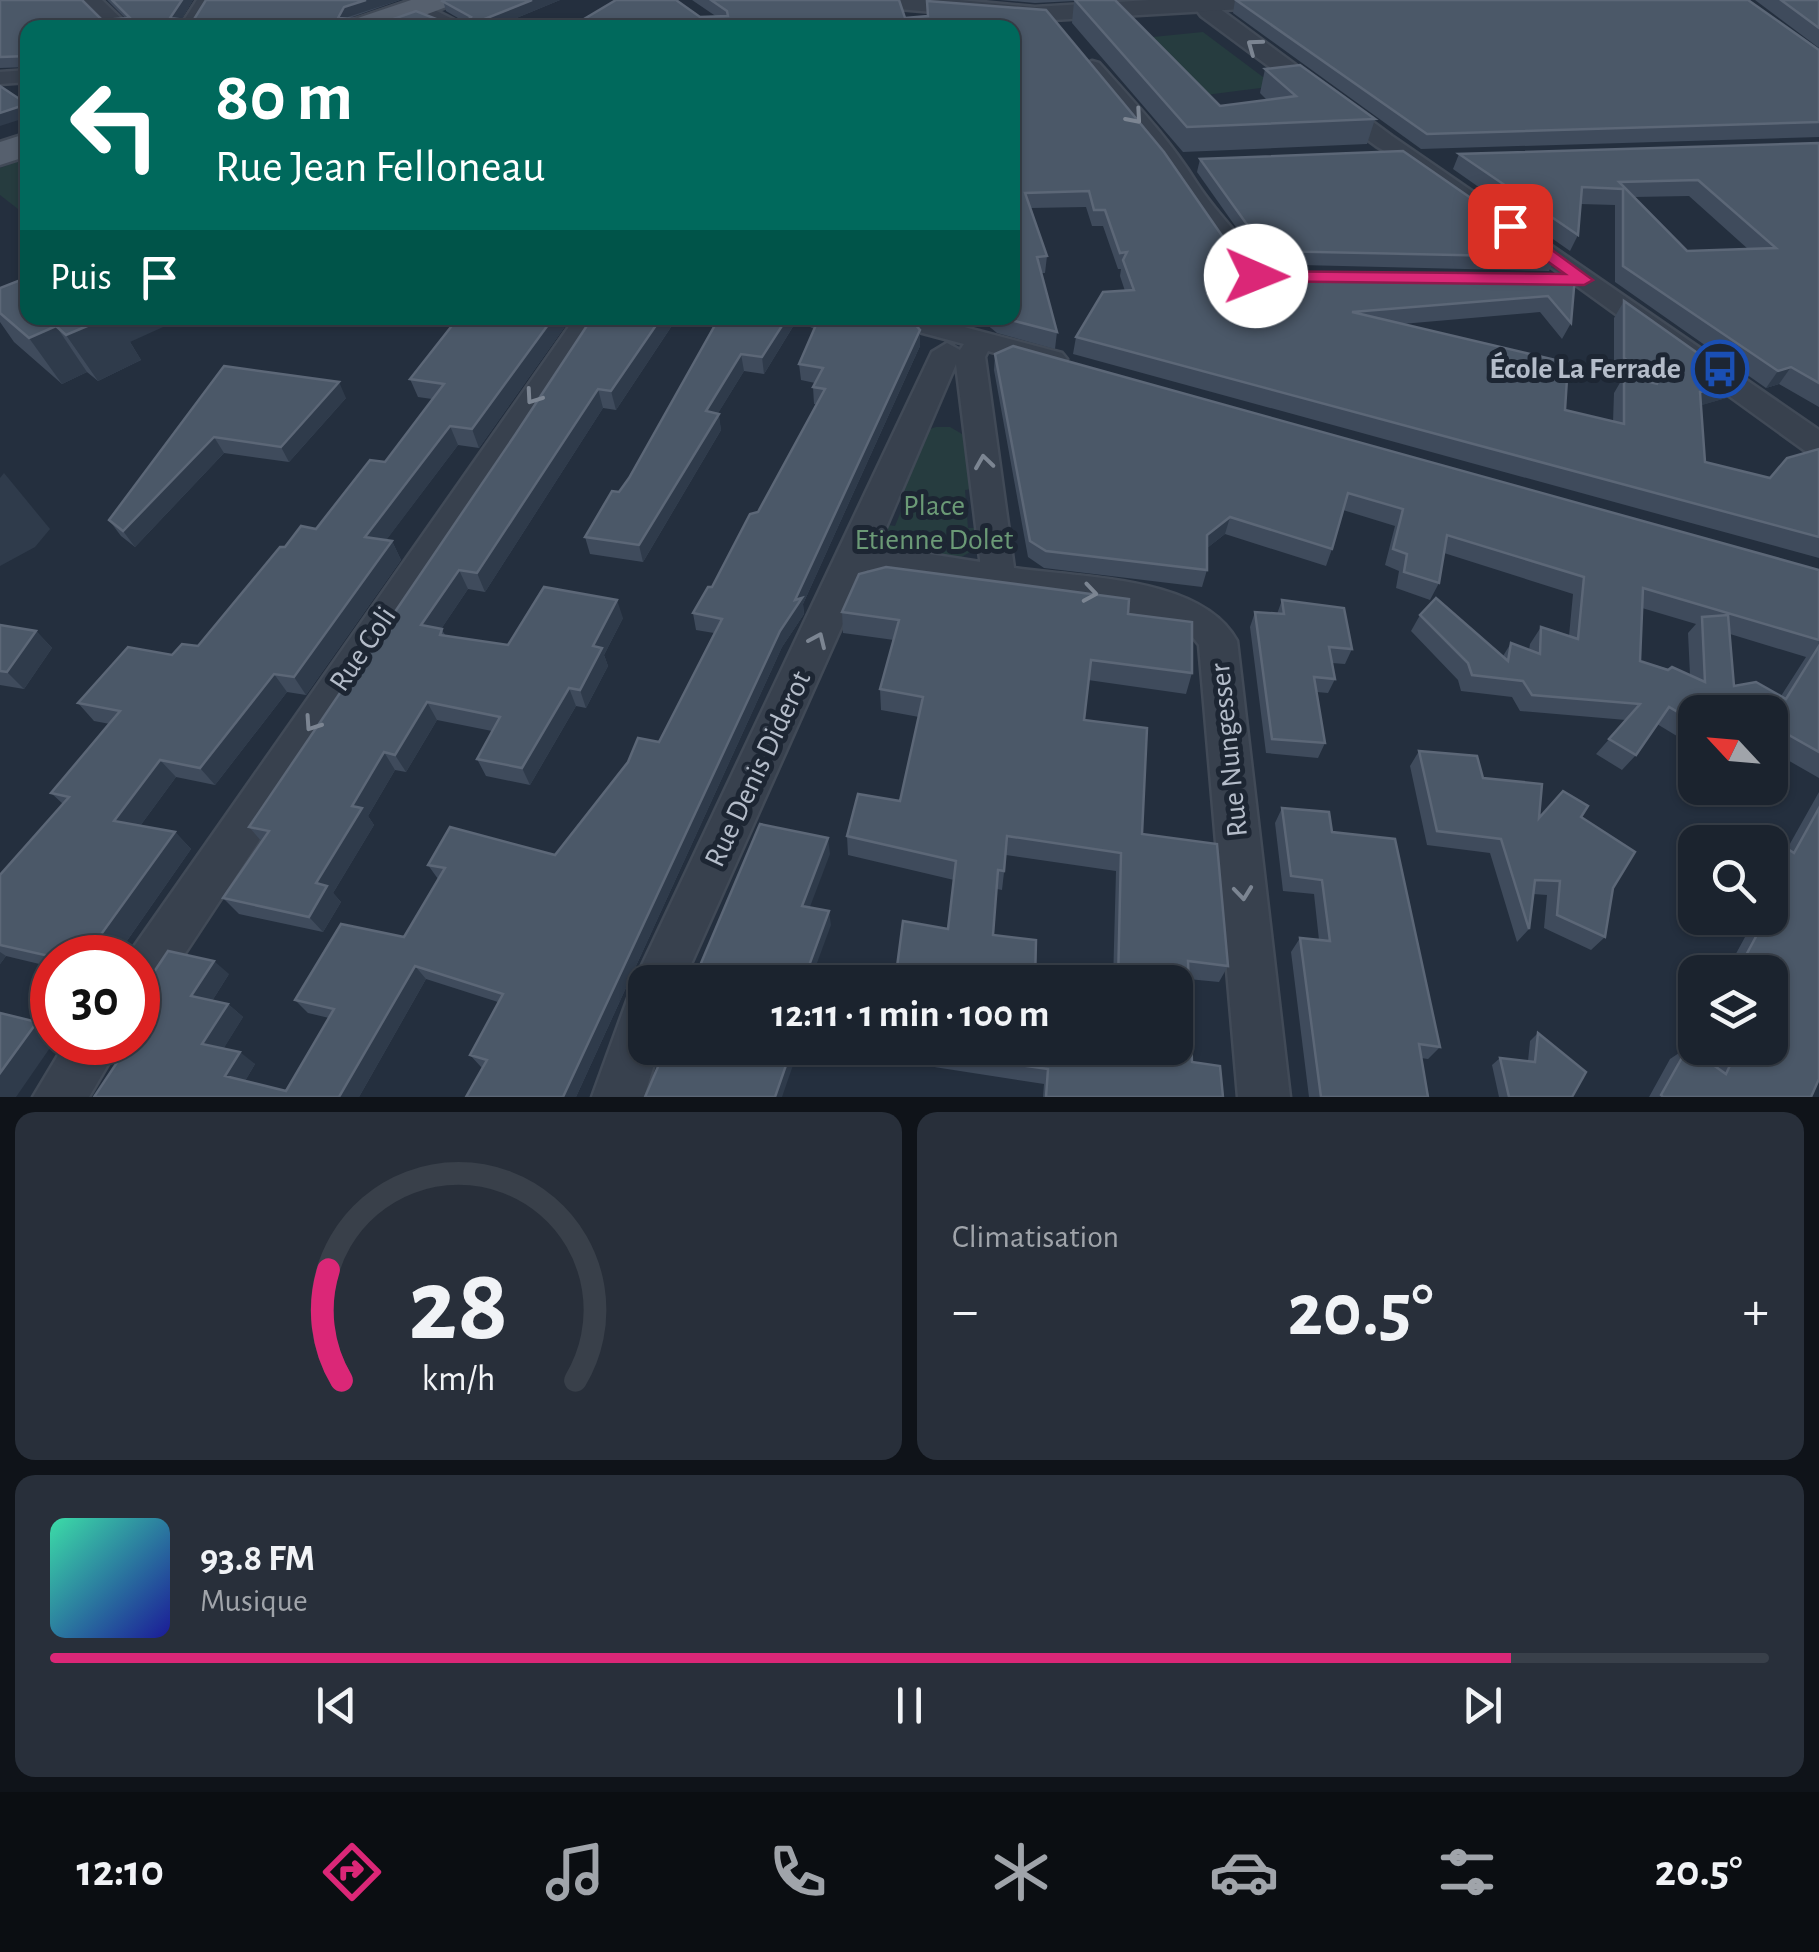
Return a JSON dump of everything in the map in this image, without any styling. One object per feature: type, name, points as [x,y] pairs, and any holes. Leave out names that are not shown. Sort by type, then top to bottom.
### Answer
[{"type":"main road","points":[[363,20],[416,2]]},
{"type":"street","points":[[91,0],[113,20]]},
{"type":"street","points":[[876,0],[984,20]]},
{"type":"street","points":[[1020,26],[1065,33],[1199,2],[1275,0]]},
{"type":"street","points":[[416,2],[448,20]]},
{"type":"street","points":[[1199,2],[1819,445]]},
{"type":"street","points":[[1065,33],[1175,162],[1184,184],[1266,276],[1266,310]]},
{"type":"street","points":[[1370,157],[1446,156]]},
{"type":"street","points":[[1175,162],[1203,162]]},
{"type":"street","points":[[1550,282],[1584,280]]},
{"type":"street","name":"Rue Coli","points":[[160,950],[584,325]]},
{"type":"street","points":[[923,325],[1092,370]]},
{"type":"street","points":[[961,336],[970,358],[998,559],[994,578]]},
{"type":"street","name":"Rue Denis Diderot","points":[[667,965],[919,413],[961,336]]},
{"type":"street","points":[[919,413],[978,418]]},
{"type":"street","name":"Rue Nungesser","points":[[856,555],[1175,606],[1201,622],[1218,641],[1264,1097]]},
{"type":"street","points":[[60,1097],[81,1065]]},
{"type":"street","points":[[618,1097],[629,1065]]},
{"type":"green space","points":[[1203,32],[1275,86],[1190,97],[1133,39]]},
{"type":"green space","points":[[20,161],[20,211],[0,195],[0,168]]},
{"type":"green space","name":"Place Etienne Dolet","points":[[950,427],[969,438],[978,488],[965,490],[968,528],[984,528],[979,547],[956,560],[896,554],[880,533],[881,524],[895,526],[909,492],[896,490],[924,431]]},
{"type":"building","points":[[0,0],[82,0],[102,20],[20,20],[20,56],[0,57]]},
{"type":"building","points":[[112,0],[182,0],[170,18],[185,20],[102,20],[130,18]]},
{"type":"building","points":[[206,0],[366,0],[344,7],[338,18],[371,20],[194,20]]},
{"type":"building","points":[[443,0],[532,0],[482,20],[468,20],[471,17],[442,1]]},
{"type":"building","points":[[616,0],[676,0],[700,17],[728,16],[711,0],[899,0],[905,18],[928,16],[927,1],[1046,10],[1164,152],[1236,256],[1261,303],[1281,303],[1288,296],[1280,272],[1575,276],[1571,323],[1548,296],[1352,312],[1568,363],[1565,410],[1624,424],[1624,376],[1658,384],[1624,358],[1624,301],[1737,381],[1700,392],[1705,462],[1770,478],[1787,458],[1819,449],[1819,537],[1076,337],[1103,292],[1134,290],[1123,260],[1127,252],[1120,253],[1105,210],[1094,210],[1089,191],[1025,193],[1047,256],[1037,257],[1057,332],[1020,322],[1020,20],[582,20]]},
{"type":"building","points":[[1075,0],[1115,0],[1220,106],[1296,96],[1265,69],[1300,65],[1375,119],[1187,127]]},
{"type":"building","points":[[1236,0],[1748,0],[1819,50],[1819,122],[1427,134]]},
{"type":"building","points":[[1781,0],[1819,0],[1819,28]]},
{"type":"building","points":[[416,11],[438,20],[391,20]]},
{"type":"building","points":[[0,86],[20,99],[20,106],[0,113]]},
{"type":"building","points":[[1819,143],[1819,383],[1791,367],[1778,371],[1623,266],[1623,189],[1582,187],[1578,235],[1459,154]],"holes":[[[1698,180],[1776,248],[1687,251],[1619,182]]]},
{"type":"building","points":[[1403,151],[1556,257],[1266,251],[1200,159]]},
{"type":"building","points":[[20,280],[20,325],[90,325],[66,335],[56,326],[29,338],[0,313],[0,288]]},
{"type":"building","points":[[452,325],[548,325],[472,429],[450,426],[365,537],[392,541],[294,677],[274,674],[200,768],[160,760],[114,821],[175,832],[101,935],[30,935],[30,952],[0,945],[0,875],[69,797],[51,793],[120,711],[78,703],[128,647],[172,655],[182,644],[198,646],[301,526],[316,529],[370,460],[385,462],[444,384],[410,379]]},
{"type":"building","points":[[587,325],[656,325],[611,391],[598,389],[477,573],[459,570],[421,625],[442,629],[440,635],[508,645],[544,587],[617,600],[593,646],[602,648],[580,690],[569,688],[522,768],[477,759],[500,717],[427,702],[395,755],[384,752],[352,806],[362,808],[316,883],[327,886],[309,917],[223,898],[269,831],[249,827]]},
{"type":"building","points":[[715,325],[783,325],[762,357],[741,354],[706,411],[719,414],[639,545],[585,537],[612,491],[619,492]]},
{"type":"building","points":[[816,325],[916,325],[920,330],[795,600],[802,598],[780,631],[563,1097],[466,1097],[487,1060],[470,1055],[503,994],[415,966],[339,1097],[94,1097],[115,1065],[160,1065],[160,963],[168,951],[214,961],[191,996],[228,1004],[202,1044],[240,1052],[225,1076],[286,1091],[334,1009],[295,1000],[341,924],[404,937],[445,868],[428,865],[450,827],[555,855],[628,762],[638,738],[659,742],[722,619],[693,613],[708,587],[712,587],[750,514],[758,512],[825,389],[813,387],[823,368],[799,364]]},
{"type":"building","points":[[1013,346],[1819,570],[1819,640],[1643,588],[1640,661],[1668,670],[1672,667],[1705,682],[1702,617],[1728,615],[1734,686],[1756,682],[1779,695],[1678,695],[1678,712],[1669,707],[1636,755],[1609,739],[1640,704],[1532,695],[1523,681],[1472,675],[1468,663],[1420,615],[1436,598],[1508,661],[1511,643],[1540,654],[1541,627],[1578,639],[1584,577],[1447,535],[1439,583],[1404,572],[1407,554],[1393,549],[1403,509],[1348,493],[1332,549],[1230,517],[1207,535],[1207,570],[1046,551],[1030,541],[995,354]]},
{"type":"building","points":[[224,366],[339,382],[281,447],[214,437],[123,531],[109,520]]},
{"type":"building","points":[[886,567],[1129,599],[1128,614],[1192,622],[1192,673],[1091,660],[1084,720],[1147,728],[1142,834],[1217,844],[1228,966],[1188,961],[1188,965],[1118,965],[1121,853],[1007,836],[1004,871],[998,870],[993,935],[1036,940],[1035,965],[897,965],[903,921],[948,929],[956,861],[847,836],[858,794],[900,801],[923,697],[880,689],[899,620],[842,612],[859,574]]},
{"type":"building","points":[[1282,600],[1344,608],[1352,649],[1329,647],[1335,679],[1314,677],[1325,743],[1272,739],[1255,612],[1284,614]]},
{"type":"building","points":[[0,625],[36,631],[7,672],[0,671]]},
{"type":"building","points":[[1819,646],[1819,752],[1788,735],[1788,696]]},
{"type":"building","points":[[1419,751],[1477,756],[1483,778],[1542,784],[1539,818],[1563,791],[1588,806],[1581,817],[1635,852],[1613,888],[1605,937],[1557,915],[1560,881],[1535,880],[1529,929],[1501,839],[1437,831]]},
{"type":"building","points":[[1282,808],[1329,812],[1332,832],[1395,839],[1440,1047],[1419,1044],[1428,1097],[1321,1097],[1300,938],[1330,941],[1322,880],[1291,876]]},
{"type":"building","points":[[1819,808],[1819,1079],[1811,1097],[1663,1097],[1678,1065],[1713,1065],[1726,1074],[1730,1065],[1788,1065],[1788,955],[1746,955],[1757,935],[1788,935],[1788,849],[1794,853]]},
{"type":"building","points":[[760,824],[828,838],[802,906],[829,911],[809,965],[700,965]]},
{"type":"building","points":[[0,1013],[30,1020],[30,1032],[0,1073]]},
{"type":"building","points":[[1538,1033],[1586,1072],[1572,1097],[1509,1097],[1500,1058],[1535,1062]]},
{"type":"building","points":[[1193,1062],[1220,1066],[1223,1097],[1046,1097],[1048,1069],[1020,1065]]},
{"type":"building","points":[[659,1065],[786,1065],[775,1097],[645,1097]]},
{"type":"place","name":"École La Ferrade","points":[[1720,369]]},
{"type":"route","points":[[1256,276],[1570,283],[1584,280],[1510,226]]}]
